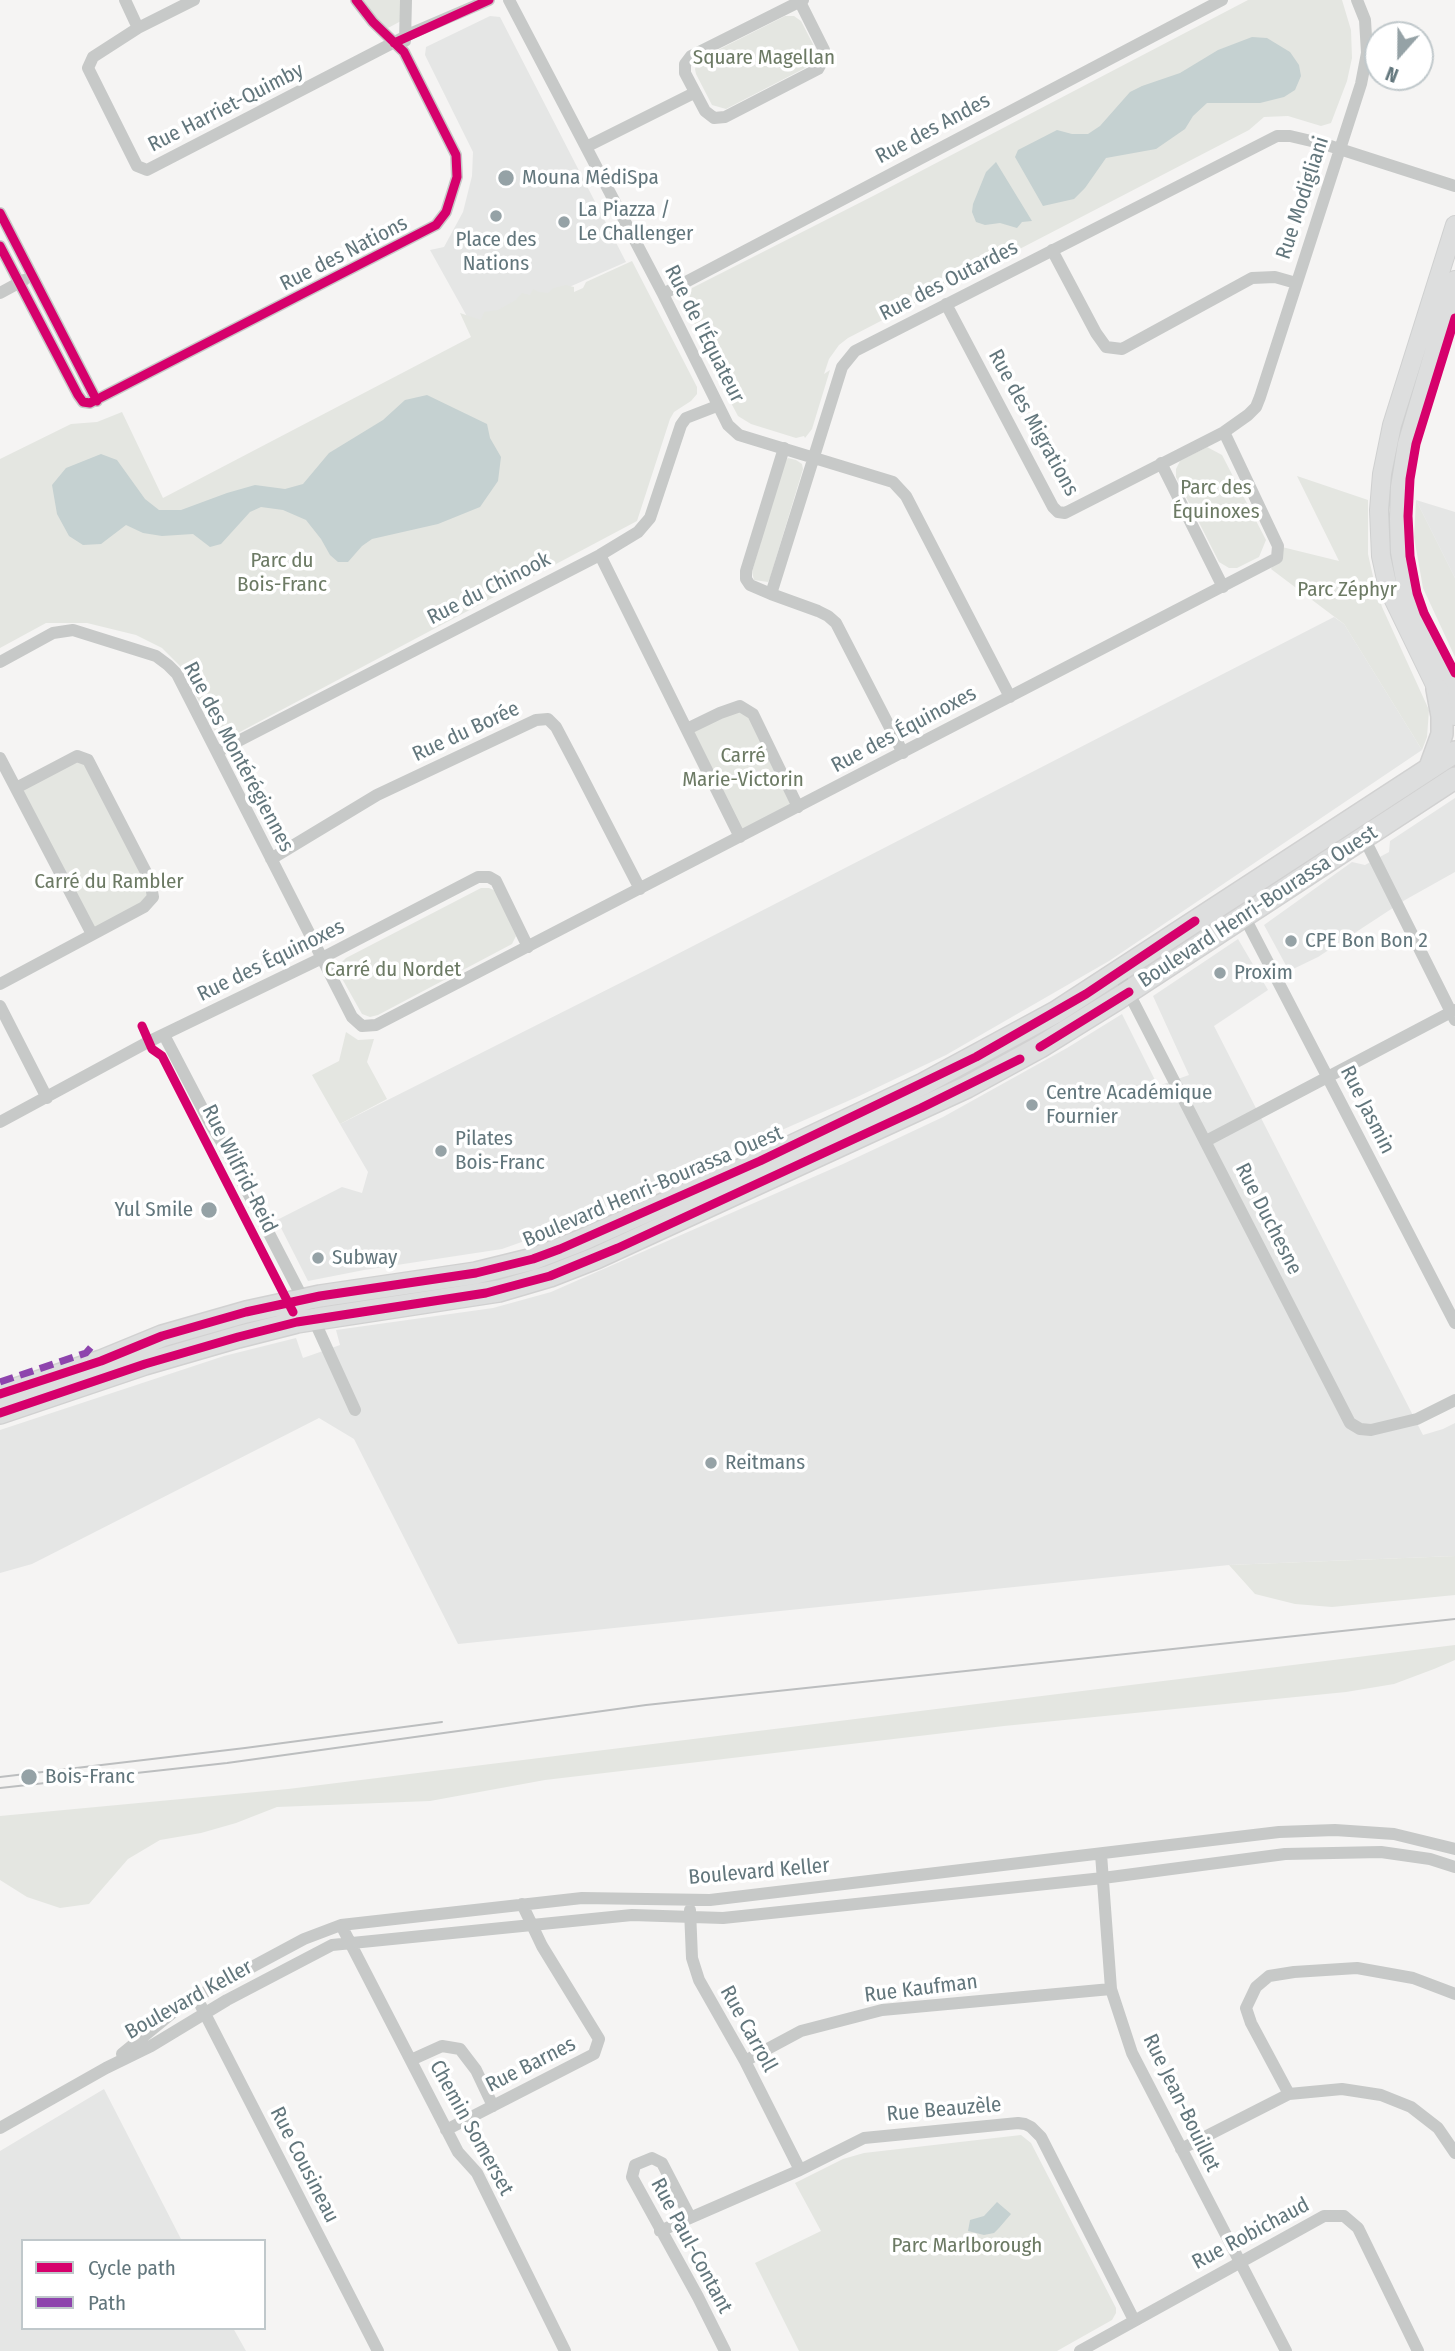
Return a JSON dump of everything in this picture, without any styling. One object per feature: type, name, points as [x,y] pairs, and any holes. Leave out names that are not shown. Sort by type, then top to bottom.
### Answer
[{"type":"main road","points":[[1430,767],[1442,734],[1446,691],[1388,588],[1380,546],[1380,498],[1392,425],[1455,225]]},
{"type":"main road","points":[[1455,280],[1407,444],[1400,487],[1399,519],[1400,552],[1408,597],[1455,716]]},
{"type":"main road","name":"Boulevard Henri-Bourassa Ouest","points":[[0,1395],[182,1330],[246,1312],[303,1300],[476,1273],[526,1261],[560,1249],[761,1161],[923,1084],[1027,1029],[1455,752]]},
{"type":"main road","name":"Boulevard Henri-Bourassa Ouest","points":[[0,1413],[191,1350],[314,1320],[486,1293],[525,1284],[569,1269],[967,1087],[1040,1047],[1129,992],[1455,778]]},
{"type":"street","points":[[125,0],[138,28]]},
{"type":"street","name":"Rue Harriet-Quimby","points":[[194,0],[138,28],[93,57],[88,68],[137,166],[147,170],[400,40]]},
{"type":"street","points":[[356,0],[373,22],[400,40]]},
{"type":"street","points":[[400,40],[406,0]]},
{"type":"street","points":[[400,40],[489,0]]},
{"type":"street","name":"Rue de l'Équateur","points":[[509,0],[729,425],[739,435],[893,482],[906,496],[1010,696]]},
{"type":"street","name":"Rue des Andes","points":[[663,294],[1222,0]]},
{"type":"street","name":"Rue Modigliani","points":[[1256,407],[1362,84],[1367,53],[1365,20],[1357,0]]},
{"type":"street","points":[[801,1],[824,50],[818,69],[720,119],[705,111],[685,73],[685,64],[691,56],[801,1]]},
{"type":"street","name":"Rue des Nations","points":[[97,401],[440,222],[457,177],[457,159],[400,40]]},
{"type":"street","points":[[586,147],[694,93]]},
{"type":"street","name":"Rue des Outardes","points":[[771,594],[842,367],[855,351],[1277,136],[1290,136],[1339,149],[1455,186]]},
{"type":"street","points":[[0,213],[97,401],[86,403],[80,400],[0,246]]},
{"type":"street","points":[[1052,250],[1096,333],[1107,347],[1122,349],[1252,278],[1275,276],[1296,283]]},
{"type":"street","points":[[0,293],[33,276]]},
{"type":"street","name":"Rue des Migrations","points":[[947,304],[1058,512],[1065,513],[1224,432],[1256,407]]},
{"type":"street","name":"Rue du Chinook","points":[[217,752],[600,555],[644,527],[650,518],[681,425],[686,418],[717,405]]},
{"type":"street","name":"Rue des Équinoxes","points":[[362,1026],[376,1025],[1277,558],[1278,546],[1224,432]]},
{"type":"street","points":[[784,447],[746,571],[746,579],[750,585],[818,611],[836,623],[903,753]]},
{"type":"street","points":[[1161,463],[1223,587]]},
{"type":"street","points":[[600,555],[740,837]]},
{"type":"street","name":"Rue des Montérégiennes","points":[[0,662],[53,633],[73,630],[156,656],[169,665],[177,674],[352,1017],[362,1026]]},
{"type":"street","points":[[687,729],[740,706],[753,714],[798,807]]},
{"type":"street","name":"Rue du Borée","points":[[271,859],[377,795],[536,720],[548,719],[556,727],[640,889]]},
{"type":"street","points":[[0,984],[144,906],[153,897],[150,880],[88,760],[77,755],[16,788]]},
{"type":"street","points":[[0,758],[92,934]]},
{"type":"street","points":[[1206,1141],[1454,1014],[1364,838]]},
{"type":"street","name":"Rue des Équinoxes","points":[[0,1122],[164,1035],[322,958],[478,877],[489,877],[496,881],[528,947]]},
{"type":"street","name":"Rue Jasmin","points":[[1244,916],[1455,1323]]},
{"type":"street","name":"Rue Duchesne","points":[[1118,972],[1350,1423],[1360,1429],[1371,1430],[1417,1419],[1455,1400]]},
{"type":"street","points":[[0,1006],[47,1098]]},
{"type":"street","name":"Rue Wilfrid-Reid","points":[[164,1035],[314,1320],[355,1410]]},
{"type":"street","name":"Boulevard Keller","points":[[106,2068],[170,2013],[195,1997],[304,1939],[341,1925],[582,1898],[710,1900],[1279,1832],[1335,1830],[1394,1834],[1455,1849]]},
{"type":"street","name":"Boulevard Keller","points":[[0,2128],[332,1945],[632,1915],[723,1918],[1103,1878],[1285,1854],[1381,1852],[1430,1859],[1455,1867]]},
{"type":"street","name":"Rue Jean-Bouillet","points":[[1101,1854],[1111,1989],[1132,2053],[1286,2351]]},
{"type":"street","name":"Rue Carroll","points":[[690,1899],[692,1958],[699,1980],[746,2061],[800,2170]]},
{"type":"street","name":"Rue Barnes","points":[[446,2130],[594,2054],[599,2039],[530,1924],[522,1904]]},
{"type":"street","name":"Chemin Somerset","points":[[341,1925],[458,2152],[477,2173],[565,2351]]},
{"type":"street","points":[[1289,2094],[1251,2023],[1246,2008],[1256,1987],[1269,1976],[1357,1968],[1413,1978],[1455,1994]]},
{"type":"street","name":"Rue Kaufman","points":[[746,2061],[801,2031],[882,2010],[1111,1989]]},
{"type":"street","name":"Rue Cousineau","points":[[195,1997],[378,2351]]},
{"type":"street","points":[[411,2060],[442,2046],[460,2049],[476,2070],[493,2106]]},
{"type":"street","points":[[1181,2149],[1289,2094],[1342,2090],[1381,2095],[1411,2107],[1438,2128],[1455,2153]]},
{"type":"street","name":"Rue Beauzèle","points":[[660,2231],[800,2170],[864,2138],[1018,2123],[1031,2127],[1041,2137],[1134,2320]]},
{"type":"street","name":"Rue Paul-Contant","points":[[690,2217],[662,2163],[652,2158],[635,2165],[632,2177],[725,2351]]},
{"type":"street","name":"Rue Robichaud","points":[[1080,2351],[1324,2216],[1344,2216],[1358,2228],[1418,2351]]},
{"type":"shaded area","points":[[490,16],[500,17],[626,262],[474,329],[430,250],[444,247],[463,212],[472,176],[473,152],[425,55],[426,47]]},
{"type":"shaded area","points":[[1252,37],[1267,38],[1290,52],[1299,65],[1301,76],[1295,90],[1284,97],[1260,103],[1207,103],[1193,116],[1185,129],[1156,149],[1106,158],[1074,199],[1043,206],[1015,157],[1018,150],[1057,130],[1088,134],[1100,126],[1130,92],[1180,73],[1218,50]]},
{"type":"shaded area","points":[[996,162],[1032,221],[1022,222],[1017,228],[1000,223],[985,225],[976,222],[972,212],[986,172]]},
{"type":"shaded area","points":[[427,395],[487,424],[490,438],[501,457],[498,481],[480,507],[438,524],[372,539],[348,562],[338,562],[330,555],[306,520],[283,510],[261,507],[250,512],[221,544],[210,547],[193,534],[162,536],[143,533],[126,525],[101,544],[83,545],[69,536],[57,514],[52,485],[66,468],[101,454],[117,460],[145,499],[159,510],[181,510],[255,485],[285,489],[303,484],[329,453],[383,420],[405,400]]},
{"type":"shaded area","points":[[1416,500],[1455,512],[1455,578]]},
{"type":"shaded area","points":[[1334,617],[1344,624],[1422,750],[1109,961],[946,1055],[547,1233],[502,1249],[308,1281],[277,1220],[342,1187],[362,1193],[368,1172],[340,1124]]},
{"type":"shaded area","points":[[1455,798],[1455,872],[1405,900],[1318,957],[1289,971],[1264,925],[1352,862],[1365,865],[1389,852],[1390,841]]},
{"type":"shaded area","points":[[1238,939],[1268,990],[1214,1026],[1423,1435],[1455,1423],[1455,1556],[1229,1565],[458,1644],[354,1439],[319,1418],[32,1564],[0,1573],[0,1430],[224,1356],[296,1338],[303,1358],[340,1345],[336,1330],[493,1308],[551,1292],[843,1164],[943,1117],[1122,1014],[1158,1086],[1189,1075],[1153,996]]},
{"type":"shaded area","points":[[104,2089],[181,2239],[21,2239],[21,2330],[234,2330],[246,2351],[0,2351],[0,2151]]},
{"type":"shaded area","points":[[997,2202],[1011,2214],[994,2233],[984,2235],[968,2231],[970,2220],[984,2216]]},
{"type":"green space","points":[[362,0],[400,0],[401,21],[388,28]]},
{"type":"green space","points":[[1248,0],[1342,0],[1351,30],[1352,58],[1347,81],[1331,123],[1321,126],[1288,116],[1264,117],[1249,130],[848,338],[829,359],[824,374],[830,370],[812,429],[805,438],[796,438],[751,424],[738,416],[687,308],[692,288]]},
{"type":"green space","name":"Square Magellan","points":[[785,16],[794,16],[801,21],[815,48],[815,59],[811,65],[726,109],[712,105],[696,74],[698,60]]},
{"type":"green space","name":"Parc du Bois-Franc","points":[[632,261],[697,387],[697,394],[674,412],[670,419],[637,521],[221,742],[180,666],[162,648],[136,635],[87,623],[46,623],[0,648],[0,459],[71,424],[97,422],[122,412],[163,498],[471,337],[460,313],[481,320],[484,312],[498,310],[516,300],[522,293],[530,295],[533,289],[548,293],[554,288],[566,285],[574,287],[574,292],[583,288],[586,282]]},
{"type":"green space","name":"Parc des Équinoxes","points":[[1207,447],[1222,455],[1266,540],[1259,557],[1237,568],[1229,568],[1219,562],[1176,477],[1180,461]]},
{"type":"green space","points":[[788,458],[802,464],[803,469],[770,578],[768,582],[754,580],[752,572],[784,461]]},
{"type":"green space","name":"Parc Zéphyr","points":[[1297,476],[1368,500],[1368,554],[1374,581],[1382,607],[1429,710],[1427,737],[1422,750],[1344,624],[1271,569],[1282,547],[1339,561]]},
{"type":"green space","points":[[1416,500],[1455,578],[1455,657],[1423,588],[1414,537]]},
{"type":"green space","name":"Carré Marie-Victorin","points":[[740,706],[753,714],[798,807],[740,837],[687,729]]},
{"type":"green space","name":"Carré du Rambler","points":[[77,756],[88,760],[153,897],[92,934],[16,788]]},
{"type":"green space","name":"Carré du Nordet","points":[[481,888],[496,891],[516,936],[512,944],[378,1015],[370,1017],[362,1014],[340,975],[342,962]]},
{"type":"green space","points":[[346,1032],[358,1040],[374,1039],[367,1062],[387,1099],[340,1124],[312,1075],[339,1061]]},
{"type":"green space","points":[[1455,1556],[1455,1595],[1332,1607],[1295,1604],[1255,1594],[1229,1565]]},
{"type":"green space","points":[[1455,1645],[1455,1660],[1394,1684],[1346,1692],[1004,1726],[545,1780],[430,1801],[277,1807],[201,1833],[160,1840],[128,1859],[89,1904],[60,1908],[27,1897],[0,1880],[0,1816],[288,1789]]},
{"type":"green space","name":"Parc Marlborough","points":[[1021,2135],[1031,2143],[1116,2308],[1112,2320],[1057,2351],[799,2351],[755,2263],[821,2231],[795,2183],[843,2159],[864,2153]]},
{"type":"tram line","points":[[0,1788],[227,1763],[646,1705],[1455,1619]]},
{"type":"tram line","points":[[0,1777],[442,1722]]},
{"type":"marked path","points":[[0,1382],[86,1353],[92,1346]]},
{"type":"cycle path","points":[[0,246],[78,395],[83,402],[90,403],[436,225],[446,212],[457,177],[456,155],[404,52],[373,22],[356,0]]},
{"type":"cycle path","points":[[394,43],[489,0]]},
{"type":"cycle path","points":[[0,213],[97,401]]},
{"type":"cycle path","points":[[1455,318],[1416,444],[1408,516],[1410,556],[1417,593],[1424,613],[1455,673]]},
{"type":"cycle path","points":[[0,1394],[101,1361],[162,1336],[246,1312],[320,1296],[476,1273],[533,1259],[560,1249],[760,1161],[976,1057],[1086,994],[1195,921]]},
{"type":"cycle path","points":[[1040,1047],[1129,992]]},
{"type":"cycle path","points":[[142,1026],[152,1049],[162,1056],[293,1312]]},
{"type":"cycle path","points":[[0,1413],[145,1364],[297,1322],[486,1293],[550,1276],[618,1248],[921,1108],[1020,1059]]},
{"type":"place","name":"Mouna MédiSpa","points":[[506,178]]},
{"type":"place","name":"Place des Nations","points":[[496,216]]},
{"type":"place","name":"La Piazza / Le Challenger","points":[[564,222]]},
{"type":"place","name":"CPE Bon Bon 2","points":[[1291,941]]},
{"type":"place","name":"Proxim","points":[[1220,973]]},
{"type":"place","name":"Centre Académique Fournier","points":[[1032,1105]]},
{"type":"place","name":"Pilates Bois-Franc","points":[[441,1151]]},
{"type":"place","name":"Yul Smile","points":[[209,1210]]},
{"type":"place","name":"Subway","points":[[318,1258]]},
{"type":"place","name":"Reitmans","points":[[711,1463]]},
{"type":"place","name":"Bois-Franc","points":[[29,1777]]}]
